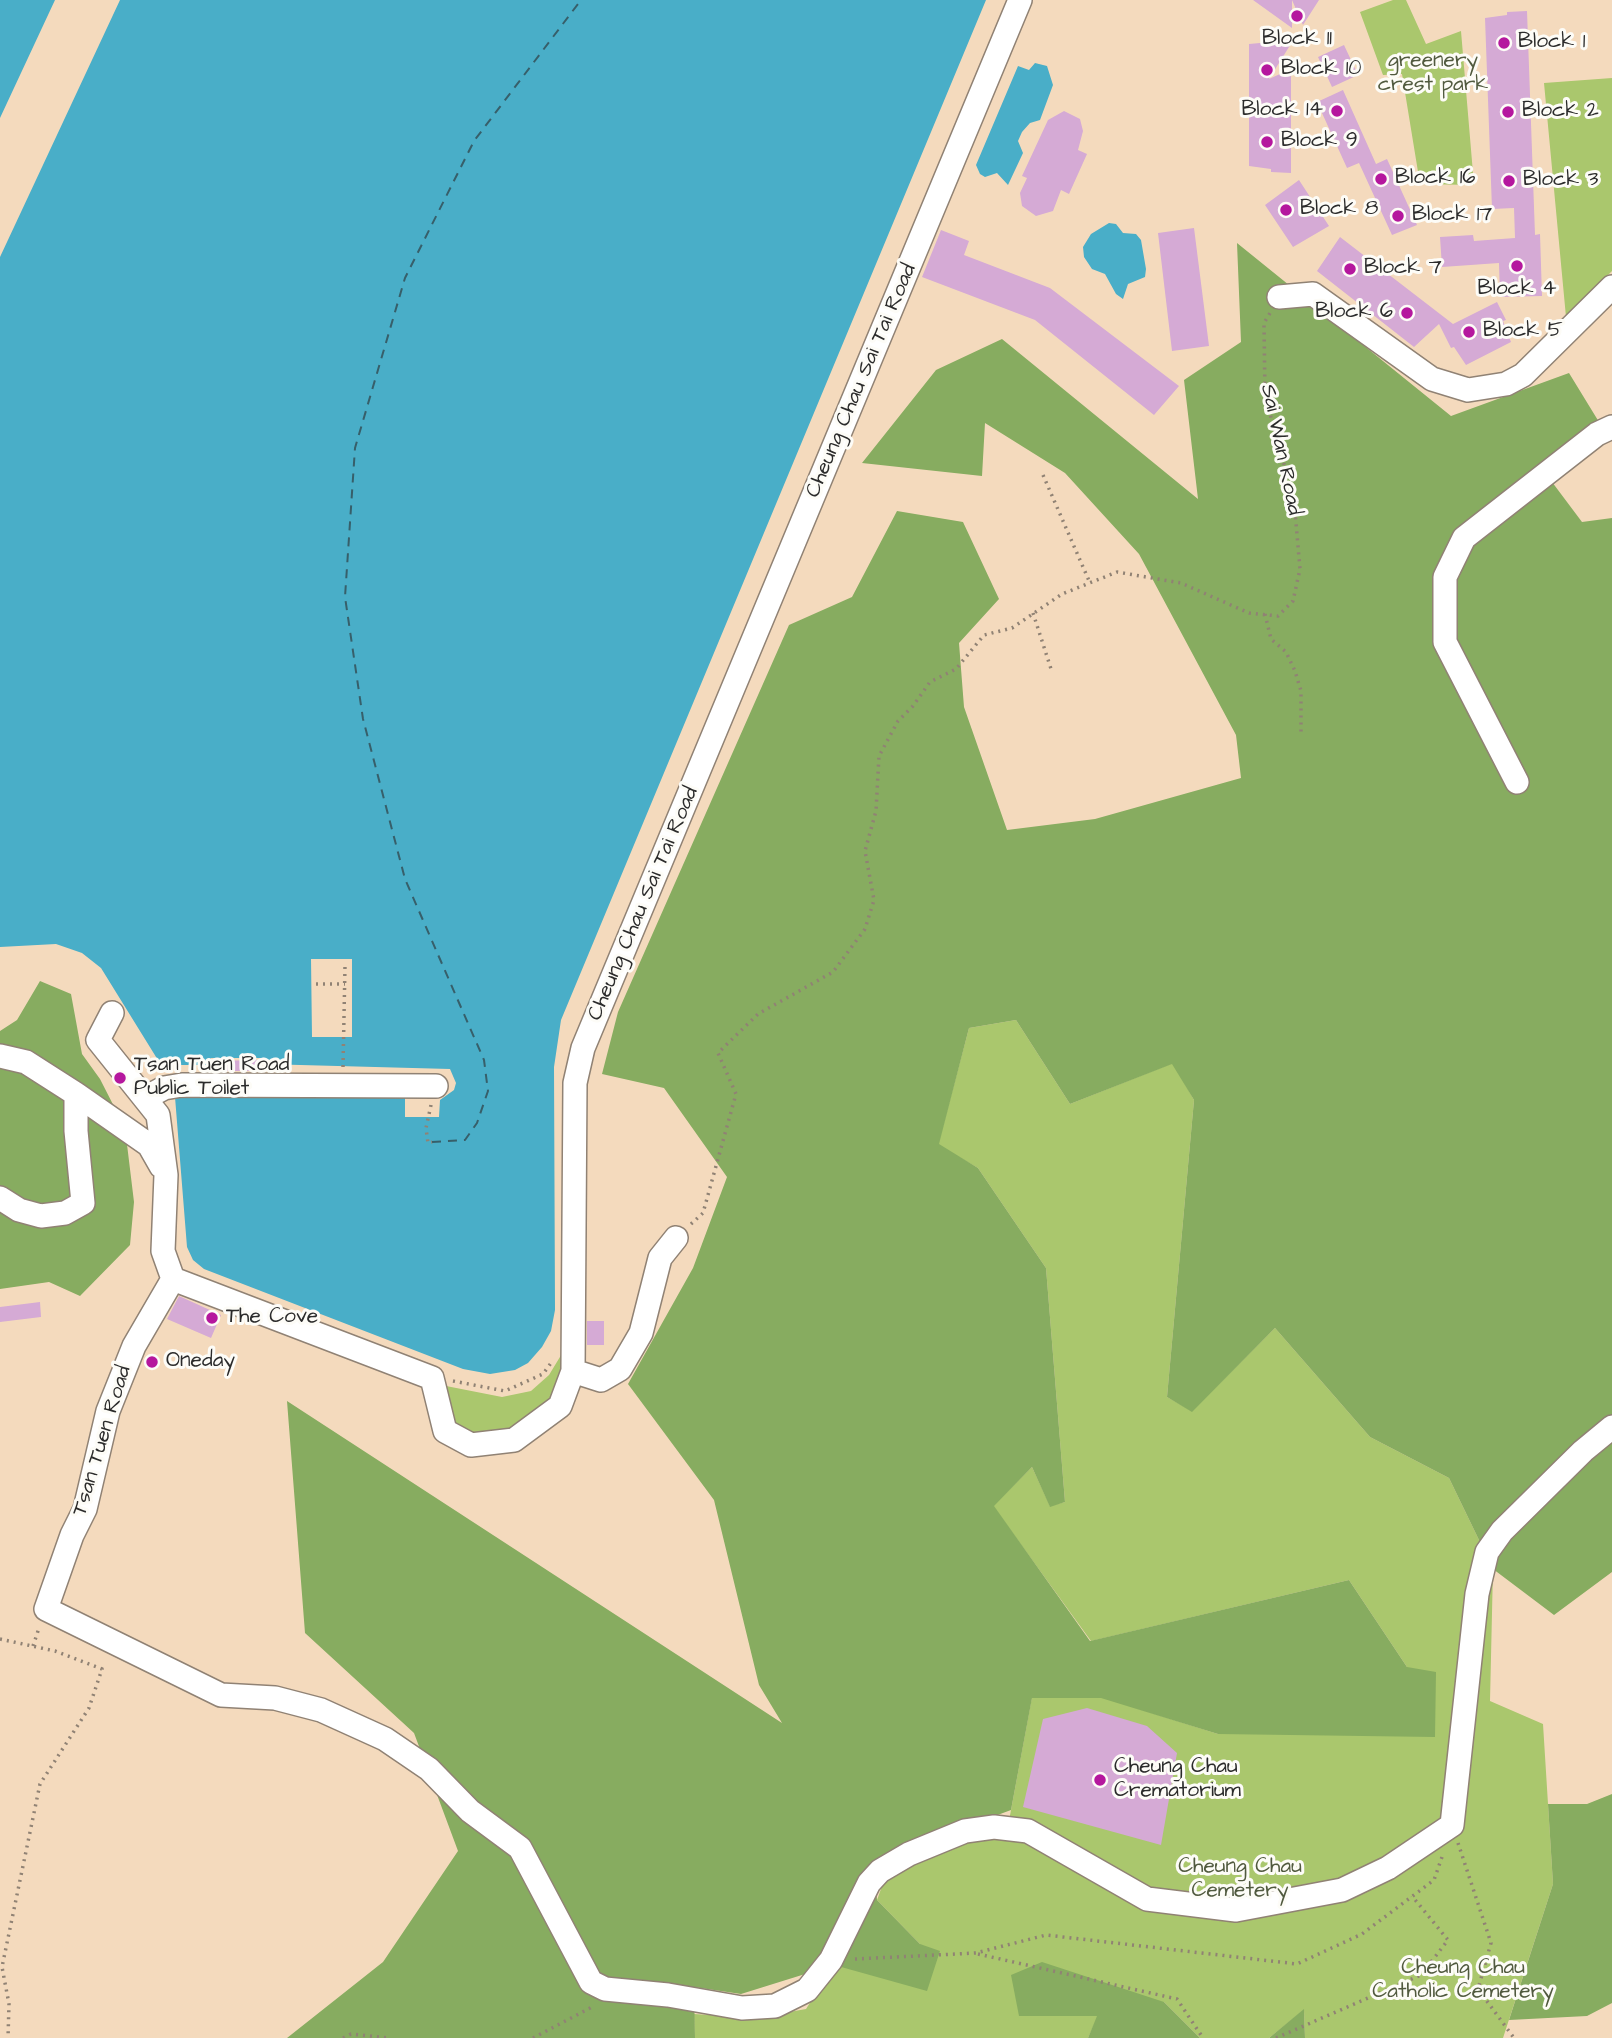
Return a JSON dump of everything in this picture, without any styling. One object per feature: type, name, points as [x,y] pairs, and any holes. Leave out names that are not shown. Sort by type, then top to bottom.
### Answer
[{"type":"street","name":"Cheung Chau Sai Tai Road","points":[[432,1378],[445,1431],[471,1445],[513,1440],[560,1406],[573,1371],[575,1083],[583,1048],[1020,0]]},
{"type":"street","points":[[1279,297],[1313,294],[1371,332],[1432,379],[1468,390],[1506,384],[1523,375],[1612,287]]},
{"type":"street","points":[[1517,782],[1445,642],[1445,577],[1464,538],[1597,434],[1612,427]]},
{"type":"street","points":[[112,1013],[98,1040],[147,1097],[158,1115],[166,1175],[163,1251],[173,1279],[432,1378]]},
{"type":"street","points":[[0,1056],[26,1062],[149,1145],[166,1175]]},
{"type":"street","points":[[147,1097],[164,1088],[182,1085],[436,1086]]},
{"type":"street","points":[[0,1198],[19,1210],[41,1216],[65,1213],[83,1203],[75,1116],[76,1094]]},
{"type":"street","points":[[573,1371],[601,1380],[620,1369],[640,1333],[660,1258],[676,1238]]},
{"type":"street","name":"Tsan Tuen Road","points":[[173,1279],[134,1346],[108,1411],[85,1509],[72,1535],[46,1609],[221,1695],[275,1699],[321,1710],[385,1739],[429,1769],[470,1811],[520,1848],[587,1976],[597,1986],[615,1990]]},
{"type":"street","points":[[615,1990],[764,2008],[797,1997],[816,1981],[831,1960],[869,1883],[880,1871],[909,1854],[965,1831],[994,1827],[1028,1831],[1147,1899],[1236,1910],[1342,1890],[1388,1868],[1452,1825],[1477,1594],[1487,1552],[1502,1531],[1583,1451],[1612,1427]]},
{"type":"path","name":"Sai Wan Road","points":[[1265,614],[1278,616],[1293,601],[1300,569],[1294,500],[1265,396],[1264,323],[1279,297]]},
{"type":"path","points":[[1044,475],[1090,583]]},
{"type":"path","points":[[676,1238],[703,1213],[736,1094],[718,1053],[758,1014],[833,972],[865,929],[874,900],[865,851],[876,811],[879,756],[898,721],[913,706],[930,681],[957,669],[984,635],[1012,628],[1062,594],[1117,572],[1181,583],[1219,602],[1249,613],[1265,614],[1271,639],[1286,652],[1295,671],[1301,691],[1301,733]]},
{"type":"path","points":[[1033,613],[1052,672]]},
{"type":"path","points":[[344,1069],[345,966]]},
{"type":"path","points":[[316,984],[345,984]]},
{"type":"path","points":[[432,1142],[428,1143],[426,1128],[436,1086]]},
{"type":"path","points":[[432,1378],[505,1391],[523,1385],[543,1374],[573,1330]]},
{"type":"path","points":[[0,1639],[55,1651],[102,1669],[89,1708],[40,1784],[2,1967],[9,2004],[8,2038]]},
{"type":"path","points":[[831,1960],[976,1953],[1046,1934],[1297,1964],[1362,1934],[1434,1880],[1452,1825]]},
{"type":"path","points":[[1452,1825],[1491,1943],[1478,1989],[1514,2038]]},
{"type":"path","points":[[1276,2038],[1421,1975],[1448,1940],[1412,1896]]},
{"type":"path","points":[[976,1953],[1177,1999],[1203,2038]]},
{"type":"path","points":[[533,2038],[605,2000],[615,1990]]},
{"type":"path","points":[[343,2038],[351,2034],[388,2038]]},
{"type":"green space","name":"greenery crest park","points":[[1393,0],[1406,0],[1426,44],[1461,31],[1474,185],[1420,184],[1402,74],[1383,75],[1360,12]]},
{"type":"green space","points":[[1612,78],[1612,271],[1566,317],[1544,83]]},
{"type":"green space","points":[[1237,243],[1451,416],[1569,373],[1610,440],[1552,482],[1582,522],[1612,518],[1612,1572],[1554,1615],[1493,1569],[1449,1478],[1370,1437],[1275,1328],[1192,1412],[1167,1397],[1194,1100],[1172,1064],[1070,1104],[1016,1020],[969,1028],[939,1144],[978,1168],[1046,1268],[1065,1502],[1050,1507],[1032,1467],[994,1506],[1090,1641],[1349,1580],[1407,1667],[1436,1672],[1435,1737],[1218,1734],[1101,1698],[1032,1698],[1011,1810],[874,1861],[877,1900],[920,1944],[940,1951],[927,1991],[834,1965],[741,1994],[694,1987],[695,2038],[287,2038],[383,1962],[458,1851],[414,1733],[305,1633],[287,1401],[782,1723],[759,1685],[714,1500],[628,1384],[693,1268],[727,1177],[664,1088],[602,1074],[618,1012],[789,625],[852,597],[897,511],[963,522],[999,599],[959,643],[964,707],[1007,830],[1095,819],[1241,778],[1236,735],[1139,554],[1065,473],[985,423],[982,476],[862,463],[936,370],[1002,339],[1198,499],[1184,380],[1241,342]]},
{"type":"green space","points":[[40,981],[71,994],[82,1054],[100,1079],[125,1128],[134,1202],[130,1245],[80,1296],[49,1282],[0,1289],[0,1031],[17,1020]]},
{"type":"green space","name":"Cheung Chau Cemetery","points":[[1016,1020],[1070,1104],[1173,1063],[1194,1100],[1167,1397],[1192,1411],[1275,1328],[1370,1437],[1449,1478],[1493,1569],[1490,1701],[1543,1724],[1553,1884],[1503,2038],[1305,2038],[1304,2010],[1269,2038],[1200,2038],[1164,2002],[1098,2016],[1088,2038],[695,2038],[694,2014],[756,2018],[806,2009],[834,1965],[920,1944],[877,1900],[885,1878],[950,1844],[1006,1837],[1032,1697],[1101,1697],[1218,1734],[1407,1667],[1349,1580],[1091,1641],[993,1506],[1032,1467],[1050,1506],[1065,1502],[1046,1268],[978,1168],[938,1145],[969,1028]]},
{"type":"green space","points":[[566,1347],[558,1392],[542,1411],[508,1433],[474,1439],[451,1425],[441,1385],[502,1397],[531,1391],[549,1375]]},
{"type":"green space","points":[[1612,1794],[1612,2003],[1587,2016],[1509,2020],[1553,1884],[1548,1804],[1587,1804]]},
{"type":"green space","points":[[1042,1962],[1164,2002],[1200,2038],[1088,2038],[1097,2016],[1019,2016],[1011,1975]]},
{"type":"green space","points":[[1304,2009],[1305,2038],[1269,2038]]},
{"type":"water","points":[[0,0],[986,0],[561,1020],[554,1067],[555,1310],[551,1331],[542,1347],[528,1363],[515,1370],[490,1374],[463,1369],[204,1269],[193,1260],[187,1247],[175,1097],[405,1097],[405,1117],[439,1117],[440,1100],[454,1090],[456,1083],[450,1069],[263,1064],[262,1058],[211,1058],[210,1065],[161,1065],[101,968],[82,953],[56,944],[0,947]]},
{"type":"water","points":[[1035,63],[1047,66],[1053,85],[1040,120],[1030,123],[1022,132],[1018,141],[1023,153],[1008,185],[997,173],[985,177],[980,174],[976,165],[1018,66],[1029,70]]},
{"type":"water","points":[[1109,223],[1116,224],[1123,233],[1136,234],[1141,240],[1145,277],[1128,284],[1123,299],[1116,294],[1105,274],[1092,269],[1084,257],[1083,247],[1091,234]]},
{"type":"pier","points":[[55,0],[120,0],[0,257],[0,118]]},
{"type":"pier","points":[[311,959],[352,959],[352,1037],[312,1037]]},
{"type":"building","points":[[1253,0],[1292,0],[1292,28]]},
{"type":"building","points":[[1292,0],[1319,0],[1303,25]]},
{"type":"building","points":[[1527,11],[1535,235],[1540,234],[1542,296],[1500,297],[1499,263],[1442,267],[1440,237],[1473,235],[1474,241],[1515,238],[1514,208],[1492,209],[1485,18],[1507,15],[1507,12]]},
{"type":"building","points":[[1271,39],[1294,39],[1269,79],[1291,69],[1291,173],[1271,172],[1271,169],[1249,166],[1249,44],[1271,42]]},
{"type":"building","points":[[1344,45],[1358,75],[1332,87],[1318,57]]},
{"type":"building","points":[[1343,90],[1376,164],[1387,159],[1417,225],[1392,235],[1359,163],[1347,168],[1317,102]]},
{"type":"building","points":[[1064,111],[1080,119],[1083,131],[1078,150],[1087,154],[1069,194],[1061,190],[1053,211],[1036,216],[1022,206],[1020,193],[1027,178],[1022,176],[1048,120]]},
{"type":"building","name":"Block 8","points":[[1299,180],[1329,226],[1293,247],[1265,205]]},
{"type":"building","points":[[1194,228],[1209,346],[1172,351],[1158,233]]},
{"type":"building","points":[[941,230],[969,241],[964,255],[1050,288],[1179,386],[1154,415],[1035,320],[922,277]]},
{"type":"building","points":[[1340,237],[1453,324],[1497,302],[1506,320],[1503,321],[1511,342],[1466,365],[1454,347],[1451,348],[1439,324],[1414,347],[1317,271]]},
{"type":"building","points":[[259,1060],[259,1071],[213,1071],[213,1061]]},
{"type":"building","points":[[179,1296],[221,1315],[211,1338],[167,1319]]},
{"type":"building","points":[[40,1302],[41,1317],[0,1322],[0,1307]]},
{"type":"building","points":[[587,1321],[604,1321],[604,1345],[587,1345]]},
{"type":"building","name":"Cheung Chau Crematorium","points":[[1087,1708],[1147,1726],[1177,1753],[1161,1845],[1023,1807],[1043,1719]]},
{"type":"ferry route","points":[[432,1142],[465,1140],[477,1123],[488,1091],[484,1060],[405,879],[363,719],[345,597],[355,448],[405,278],[474,141],[581,0]]},
{"type":"place","name":"Block 11","points":[[1297,16]]},
{"type":"place","name":"Block 1","points":[[1504,43]]},
{"type":"place","name":"Block 10","points":[[1267,70]]},
{"type":"place","name":"Block 14","points":[[1337,111]]},
{"type":"place","name":"Block 2","points":[[1508,112]]},
{"type":"place","name":"Block 9","points":[[1267,142]]},
{"type":"place","name":"Block 16","points":[[1381,179]]},
{"type":"place","name":"Block 3","points":[[1509,181]]},
{"type":"place","name":"Block 8","points":[[1286,210]]},
{"type":"place","name":"Block 17","points":[[1398,216]]},
{"type":"place","name":"Block 4","points":[[1517,266]]},
{"type":"place","name":"Block 7","points":[[1350,269]]},
{"type":"place","name":"Block 6","points":[[1407,313]]},
{"type":"place","name":"Block 5","points":[[1469,332]]},
{"type":"place","name":"Tsan Tuen Road Public Toilet","points":[[120,1078]]},
{"type":"place","name":"The Cove","points":[[212,1318]]},
{"type":"place","name":"Oneday","points":[[152,1362]]},
{"type":"place","name":"Cheung Chau Crematorium","points":[[1100,1780]]},
{"type":"park label","name":"Cheung Chau Catholic Cemetery","points":[[1463,1981]]}]
